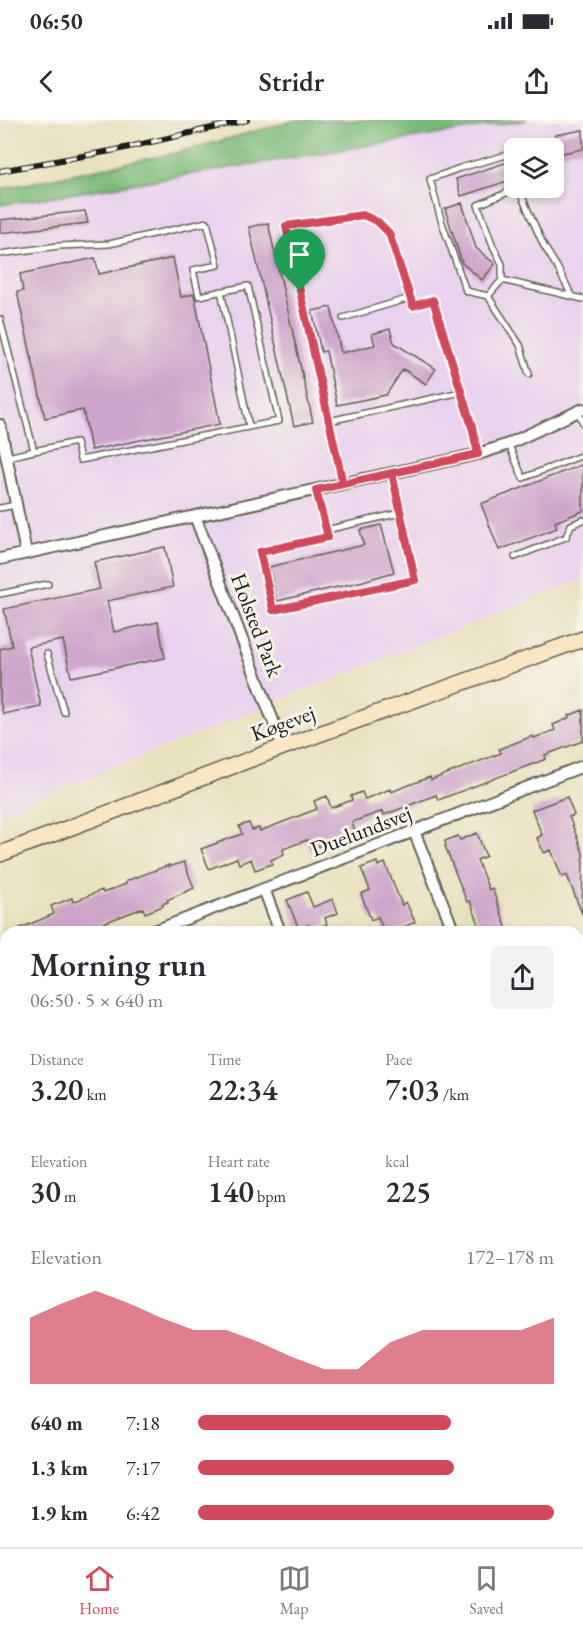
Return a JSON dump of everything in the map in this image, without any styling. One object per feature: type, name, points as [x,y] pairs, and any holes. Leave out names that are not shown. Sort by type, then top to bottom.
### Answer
[{"type":"street","points":[[0,559],[478,454],[581,410]]},
{"type":"street","points":[[1,429],[26,553]]},
{"type":"street","name":"Holsted Park","points":[[195,516],[283,747]]},
{"type":"street","name":"Køgevej","points":[[0,854],[283,747],[583,639]]},
{"type":"street","name":"Duelundsvej","points":[[168,926],[583,766]]},
{"type":"street","points":[[414,831],[452,926]]},
{"type":"street","points":[[264,889],[278,926]]},
{"type":"lane","points":[[504,156],[430,179],[441,220],[466,291],[488,296],[520,345],[529,374]]},
{"type":"lane","points":[[488,296],[502,280],[502,264],[478,205],[504,194]]},
{"type":"lane","points":[[523,198],[544,246],[572,296]]},
{"type":"lane","points":[[343,484],[286,226],[363,215],[378,222],[389,233],[413,306],[433,300],[472,427],[478,454]]},
{"type":"lane","points":[[0,254],[58,246],[110,243],[207,222],[218,265],[193,270],[199,296],[248,286],[279,421],[80,460],[76,442],[7,457]]},
{"type":"lane","points":[[502,280],[583,299]]},
{"type":"lane","points":[[221,291],[249,426]]},
{"type":"lane","points":[[343,318],[410,297]]},
{"type":"lane","points":[[0,319],[34,452]]},
{"type":"lane","points":[[329,421],[461,392]]},
{"type":"lane","points":[[581,410],[583,423]]},
{"type":"lane","points":[[508,443],[523,478],[583,454]]},
{"type":"lane","points":[[316,490],[328,537],[260,552],[273,610],[415,580],[392,473]]},
{"type":"lane","points":[[0,508],[17,505]]},
{"type":"lane","points":[[326,530],[400,513]]},
{"type":"lane","points":[[515,557],[566,537],[571,525],[583,520]]},
{"type":"lane","points":[[0,594],[48,584]]},
{"type":"lane","points":[[47,654],[64,712]]},
{"type":"shaded area","points":[[527,120],[583,120],[583,579],[0,813],[0,205]]},
{"type":"green space","points":[[296,120],[527,120],[0,205],[0,189],[180,152]]},
{"type":"building","points":[[583,130],[583,149],[564,153],[564,138],[555,138],[555,135]]},
{"type":"building","points":[[504,163],[504,182],[461,196],[456,179]]},
{"type":"building","points":[[462,203],[476,248],[495,264],[482,280],[462,263],[445,209]]},
{"type":"building","points":[[85,211],[88,223],[0,233],[0,220]]},
{"type":"building","points":[[268,223],[313,422],[294,426],[249,227]]},
{"type":"building","points":[[95,258],[99,274],[173,258],[181,297],[194,294],[220,424],[91,450],[83,410],[45,418],[17,292],[23,291],[20,274]]},
{"type":"building","points":[[331,307],[341,353],[375,345],[372,334],[390,329],[394,343],[436,369],[426,384],[403,369],[386,395],[337,405],[326,351],[321,352],[312,311]]},
{"type":"building","points":[[583,464],[583,511],[555,522],[557,528],[499,550],[481,504]]},
{"type":"building","points":[[381,525],[394,572],[277,601],[269,567],[364,545],[360,530]]},
{"type":"building","points":[[165,547],[173,587],[107,601],[114,632],[158,622],[165,658],[71,677],[63,640],[28,647],[41,706],[3,714],[0,701],[0,649],[12,646],[4,609],[100,589],[94,562]]},
{"type":"building","points":[[583,710],[583,741],[545,755],[546,759],[438,800],[436,795],[384,815],[383,811],[352,822],[355,832],[311,849],[307,840],[283,849],[284,854],[271,860],[272,864],[255,870],[251,859],[239,864],[237,858],[209,869],[201,849],[242,834],[239,826],[249,823],[252,830],[259,828],[260,831],[317,809],[314,801],[327,796],[331,808],[352,800],[351,796],[362,792],[365,799],[430,777],[431,780],[501,753],[499,749],[555,730],[553,725]]},
{"type":"building","points":[[567,797],[574,815],[569,817],[583,853],[582,914],[567,875],[562,877],[551,850],[544,853],[537,838],[542,835],[532,810]]},
{"type":"building","points":[[477,833],[486,856],[477,860],[489,890],[492,888],[506,926],[480,926],[470,901],[467,902],[445,846],[445,841],[458,836],[460,840]]},
{"type":"building","points":[[184,862],[194,888],[167,900],[168,902],[162,904],[163,906],[145,913],[143,908],[96,926],[25,926],[54,914],[51,906],[72,898],[73,902],[102,890],[103,893],[126,884],[126,881],[169,865],[169,867]]},
{"type":"building","points":[[377,862],[378,866],[385,863],[402,905],[406,902],[415,922],[406,926],[382,926],[378,917],[371,920],[361,894],[370,890],[361,868]]},
{"type":"building","points":[[307,892],[313,907],[333,899],[338,913],[325,918],[327,924],[322,926],[298,926],[287,900]]},
{"type":"railway","points":[[0,171],[116,150],[247,120]]},
{"type":"route","points":[[300,291],[286,226],[363,215],[378,222],[389,233],[413,306],[433,300],[472,427],[478,454],[392,473],[343,484],[316,490],[328,537],[260,552],[273,610],[415,580],[392,473],[343,484],[300,291]]}]
